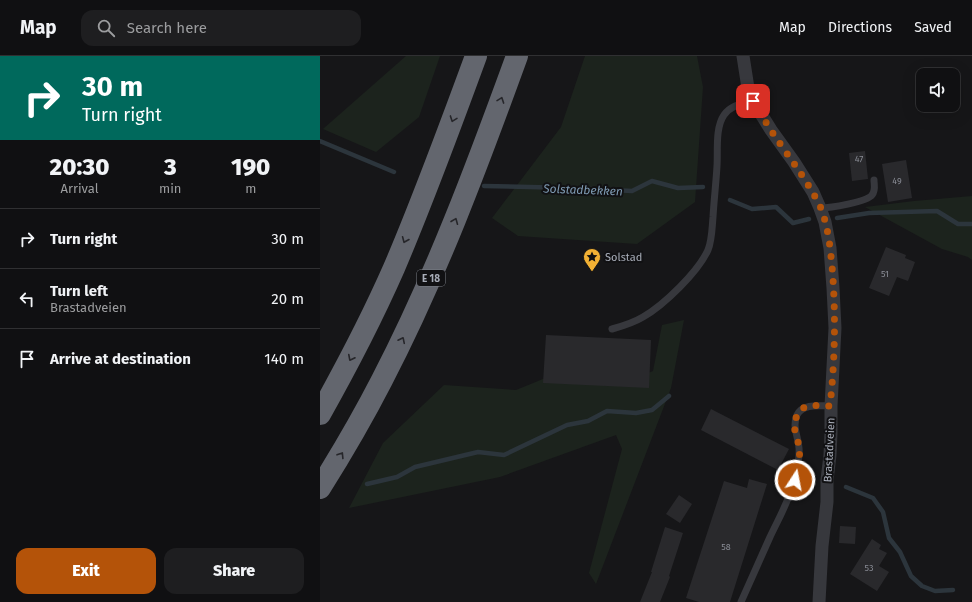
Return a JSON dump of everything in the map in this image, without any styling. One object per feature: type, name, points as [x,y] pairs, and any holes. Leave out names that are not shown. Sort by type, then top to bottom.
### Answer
[{"type":"highway","points":[[320,414],[357,345],[393,268],[443,145],[476,56]]},
{"type":"highway","name":"E 18","points":[[320,488],[368,408],[403,339],[445,246],[517,56]]},
{"type":"street","name":"Brastadveien","points":[[743,56],[748,88],[753,101],[771,130],[806,180],[820,208],[825,222],[830,248],[834,288],[835,328],[830,406],[830,455],[822,546],[820,602]]},
{"type":"lane","points":[[612,329],[628,325],[644,317],[660,305],[684,283],[702,261],[708,249],[712,231],[718,129],[723,116],[730,108],[753,101]]},
{"type":"lane","points":[[820,208],[831,208],[864,200],[871,196],[875,190],[874,180]]},
{"type":"lane","points":[[741,602],[795,480],[799,456],[799,446],[795,430],[797,414],[804,407],[815,405],[830,406]]},
{"type":"shaded area","points":[[406,56],[440,56],[419,117],[376,152],[323,129]]},
{"type":"shaded area","points":[[585,56],[697,56],[703,87],[695,202],[637,244],[518,236],[492,218],[561,127]]},
{"type":"shaded area","points":[[972,196],[972,260],[968,257],[942,249],[865,207],[914,201]]},
{"type":"shaded area","points":[[684,320],[671,388],[596,584],[589,573],[622,449],[616,435],[500,477],[349,508],[383,443],[444,385],[516,390],[565,370],[631,380],[653,371],[662,325]]},
{"type":"building","points":[[865,151],[868,179],[852,181],[849,153]]},
{"type":"building","points":[[906,160],[912,198],[888,202],[882,164]]},
{"type":"building","points":[[886,247],[906,255],[905,258],[915,262],[908,281],[897,277],[889,296],[869,288]]},
{"type":"building","points":[[546,335],[651,340],[649,388],[543,383]]},
{"type":"building","points":[[711,409],[789,449],[778,470],[701,430]]},
{"type":"building","points":[[749,479],[767,484],[730,602],[699,602],[686,598],[724,481],[747,488]]},
{"type":"building","points":[[679,495],[692,504],[680,523],[666,514]]},
{"type":"building","points":[[840,526],[856,527],[855,544],[839,543]]},
{"type":"building","points":[[665,527],[683,533],[669,576],[670,577],[660,602],[640,602],[652,572]]},
{"type":"building","points":[[872,539],[881,545],[879,549],[887,553],[879,566],[889,572],[877,591],[850,574]]},
{"type":"waterway","name":"Solstadbekken","points":[[320,141],[394,172]]},
{"type":"waterway","name":"Solstadbekken","points":[[484,186],[632,191],[652,181],[678,188],[703,187]]},
{"type":"waterway","name":"Solstadbekken","points":[[730,200],[752,209],[776,207],[793,223],[809,219]]},
{"type":"waterway","name":"Solstadbekken","points":[[837,218],[869,213],[937,211],[958,224],[972,224]]},
{"type":"waterway","points":[[367,484],[397,477],[415,467],[478,452],[504,455],[567,425],[588,421],[607,411],[636,413],[652,410],[669,396]]},
{"type":"waterway","points":[[846,487],[873,498],[883,512],[889,538],[900,552],[911,576],[922,586],[935,591],[953,590]]},
{"type":"place","name":"Solstad","points":[[592,272]]},
{"type":"route","points":[[753,101],[813,192],[825,222],[830,248],[834,288],[835,328],[830,406],[815,405],[804,407],[797,414],[795,430],[799,446],[799,456],[795,480]]}]
